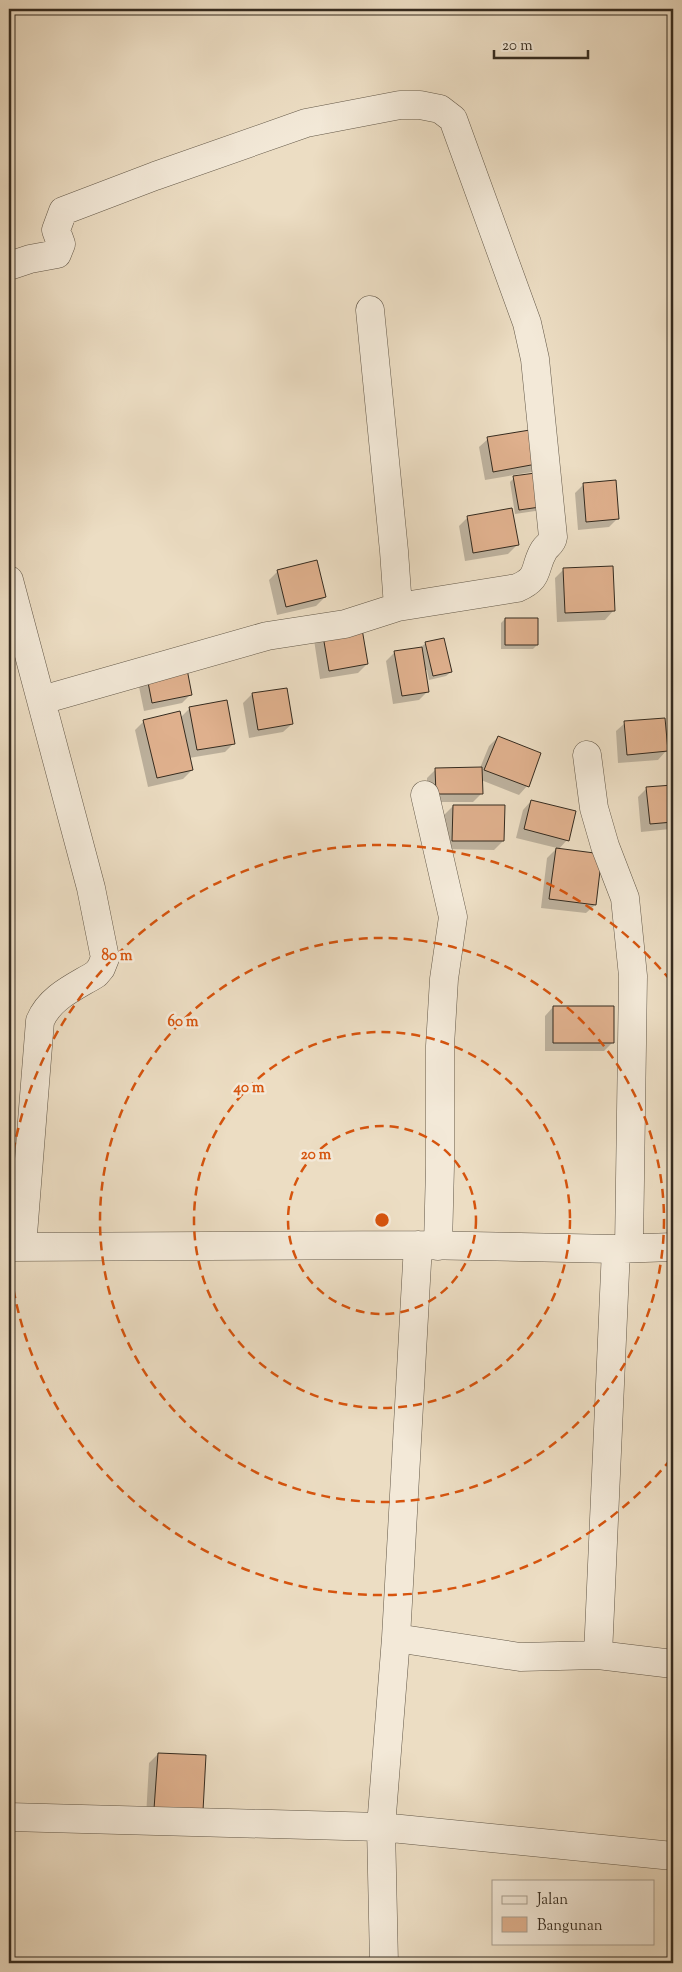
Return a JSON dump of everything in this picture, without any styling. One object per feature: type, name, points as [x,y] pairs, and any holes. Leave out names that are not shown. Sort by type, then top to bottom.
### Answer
[{"type":"street","points":[[9,266],[30,259],[57,254],[62,244],[56,230],[62,211],[155,176],[306,123],[400,105],[420,105],[440,109],[453,119],[527,323],[535,358],[554,537],[552,543],[545,549],[536,572],[527,584],[517,588],[398,607],[345,624],[267,636],[42,700]]},
{"type":"street","points":[[370,310],[398,607]]},
{"type":"street","points":[[9,580],[91,888],[105,958],[96,974],[56,999],[45,1010],[40,1021],[15,1247],[428,1245],[673,1247]]},
{"type":"street","points":[[587,755],[594,808],[605,846],[625,898],[633,976],[622,1248],[598,1655]]},
{"type":"street","points":[[384,1963],[381,1827],[428,1245],[440,1166],[440,1046],[444,979],[453,916],[425,794]]},
{"type":"street","points":[[396,1638],[520,1657],[598,1655],[673,1664]]},
{"type":"street","points":[[9,1817],[381,1827],[673,1856]]},
{"type":"building","points":[[536,429],[542,463],[493,472],[487,437]]},
{"type":"building","points":[[543,472],[547,506],[519,510],[513,476]]},
{"type":"building","points":[[616,480],[619,519],[586,522],[583,483]]},
{"type":"building","points":[[512,508],[519,545],[473,553],[467,516]]},
{"type":"building","points":[[317,560],[326,597],[286,607],[277,570]]},
{"type":"building","points":[[613,566],[615,611],[565,613],[563,568]]},
{"type":"building","points":[[505,618],[538,618],[538,645],[505,645]]},
{"type":"building","points":[[361,623],[368,664],[329,671],[322,630]]},
{"type":"building","points":[[444,638],[452,672],[433,676],[425,642]]},
{"type":"building","points":[[422,647],[429,692],[402,696],[394,651]]},
{"type":"building","points":[[186,664],[192,695],[152,703],[146,672]]},
{"type":"building","points":[[287,688],[293,724],[258,730],[252,693]]},
{"type":"building","points":[[227,700],[235,744],[197,750],[189,707]]},
{"type":"building","points":[[180,711],[193,770],[157,778],[143,720]]},
{"type":"building","points":[[665,718],[668,751],[627,755],[624,721]]},
{"type":"building","points":[[498,736],[541,753],[529,787],[484,770]]},
{"type":"building","points":[[482,767],[483,794],[436,794],[435,768]]},
{"type":"building","points":[[673,785],[673,822],[650,824],[646,787]]},
{"type":"building","points":[[531,800],[576,811],[569,841],[524,829]]},
{"type":"building","points":[[453,805],[505,805],[504,841],[452,841]]},
{"type":"building","points":[[556,848],[602,854],[596,905],[549,899]]},
{"type":"building","points":[[553,1006],[614,1006],[614,1043],[553,1043]]},
{"type":"building","points":[[158,1753],[206,1755],[203,1811],[154,1809]]}]
